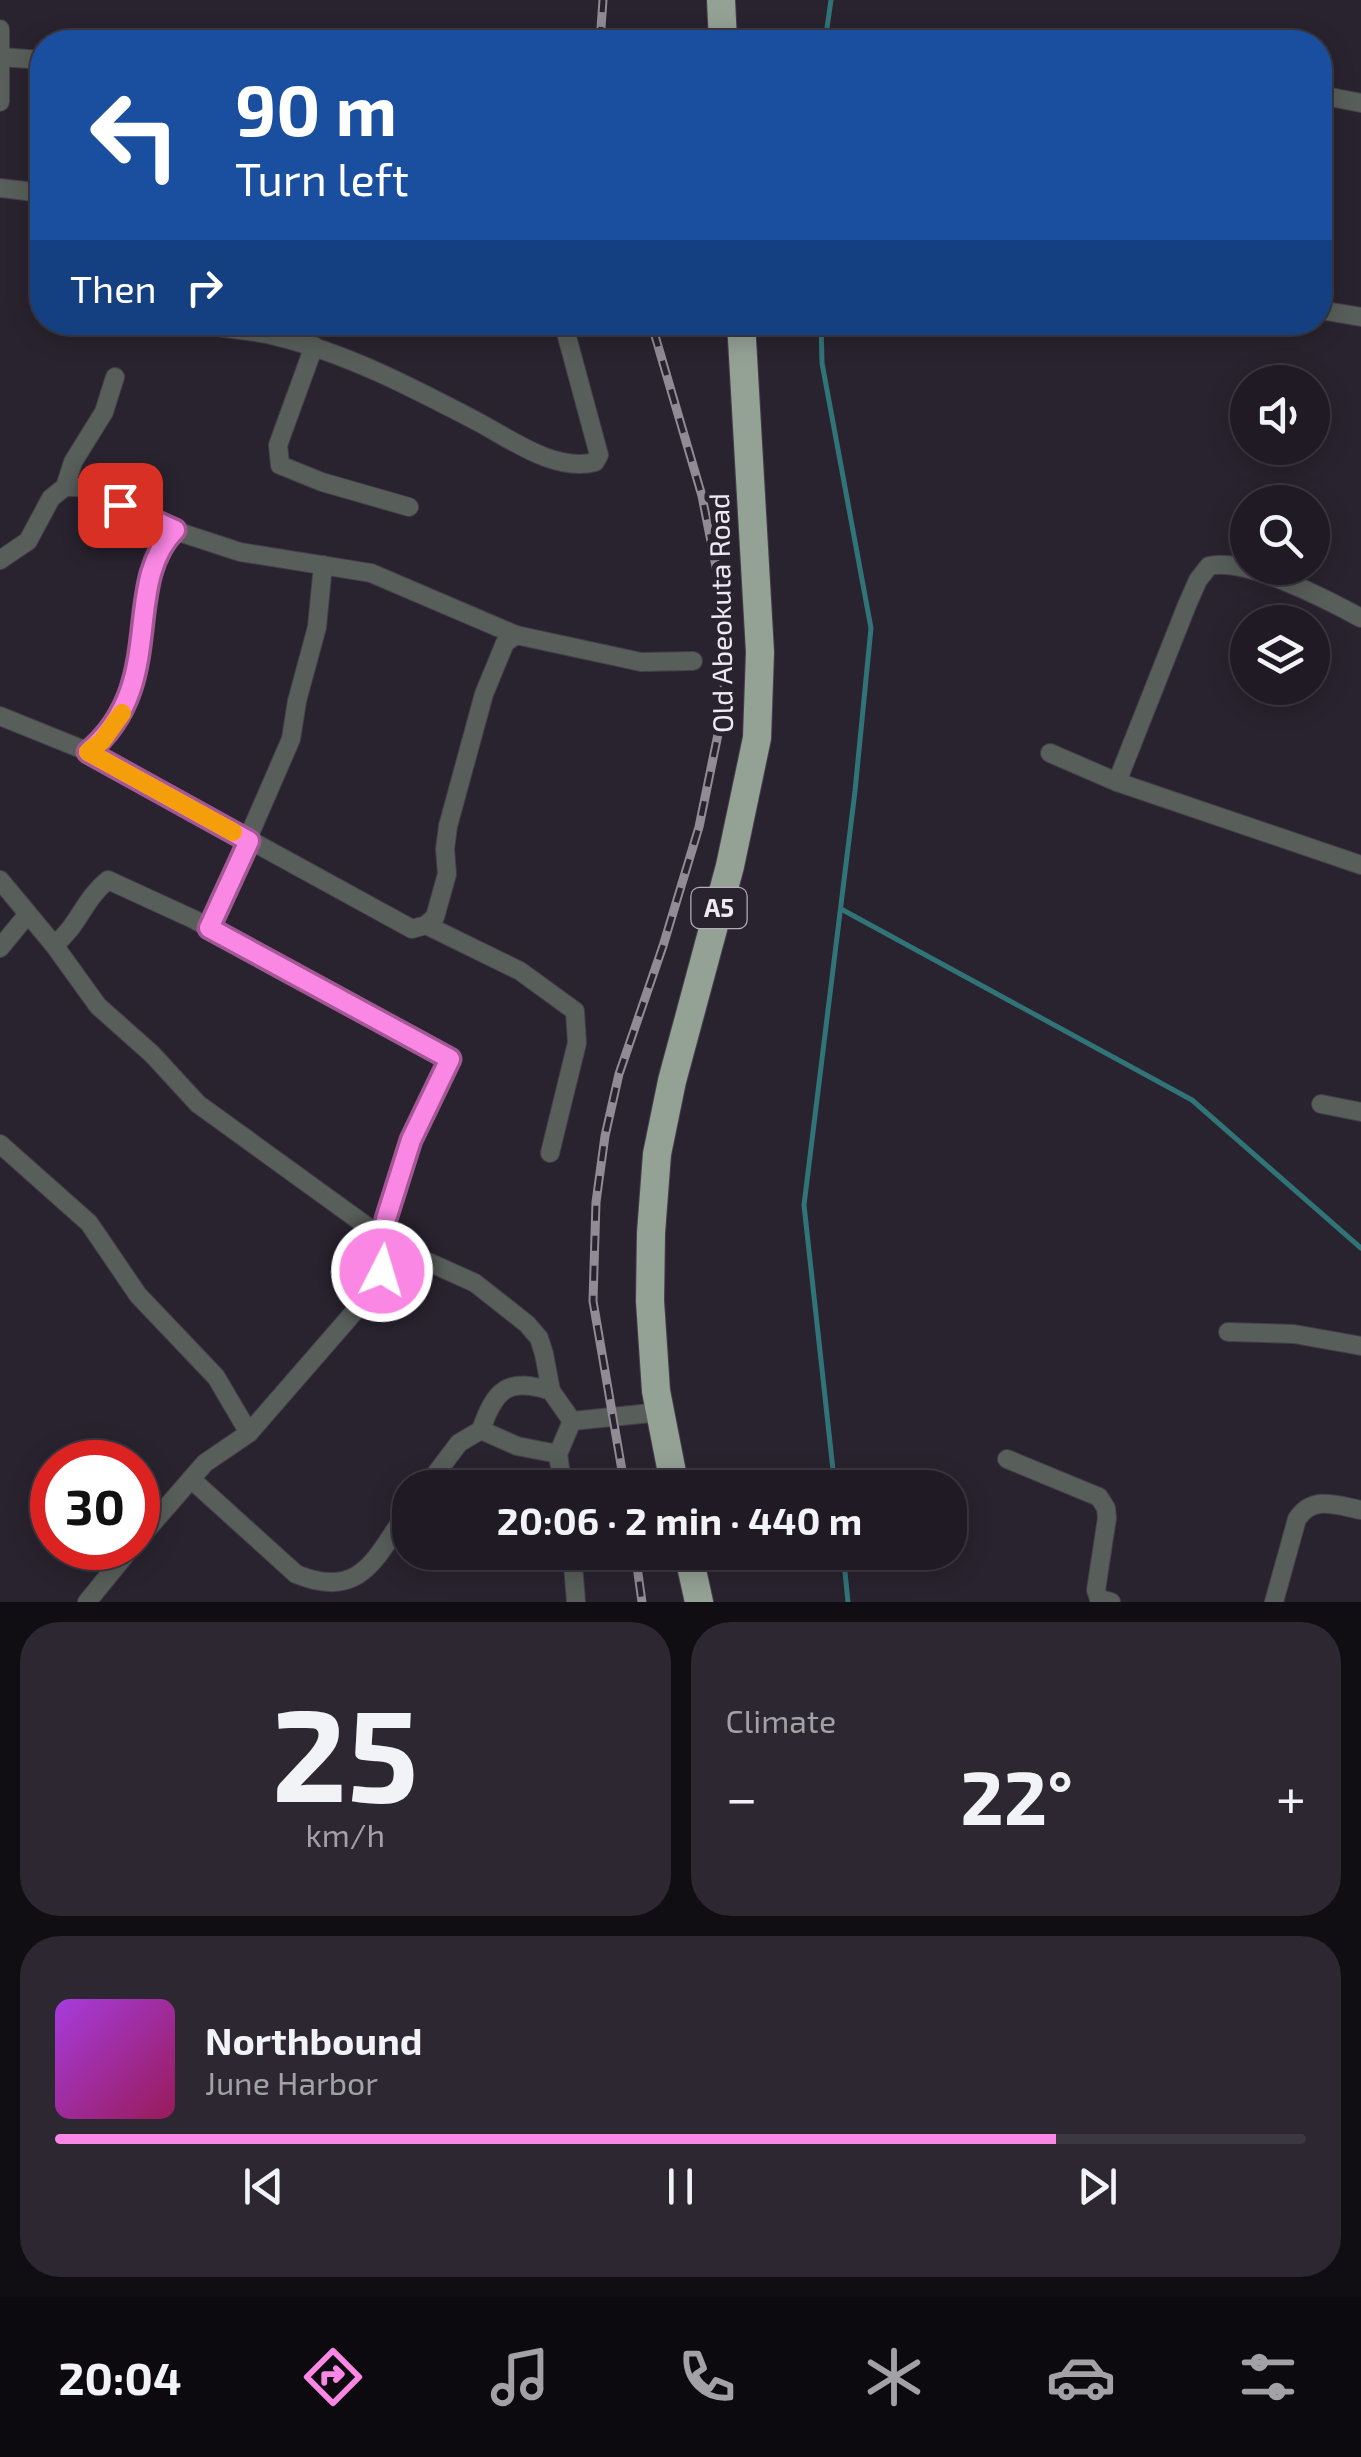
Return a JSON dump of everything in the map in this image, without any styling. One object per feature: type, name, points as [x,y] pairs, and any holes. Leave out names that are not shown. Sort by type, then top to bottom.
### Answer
[{"type":"highway","points":[[720,0],[723,30]]},
{"type":"highway","name":"Old Abeokuta Road","points":[[671,1470],[660,1412],[650,1302],[657,1154],[672,1081],[746,803],[757,738],[760,652],[743,335]]},
{"type":"highway","points":[[692,1570],[698,1602]]},
{"type":"street","points":[[0,29],[0,102]]},
{"type":"street","points":[[1,57],[30,59]]},
{"type":"street","points":[[1332,97],[1361,102]]},
{"type":"street","points":[[0,188],[30,191]]},
{"type":"street","points":[[1332,312],[1361,316]]},
{"type":"street","points":[[275,335],[314,346],[413,388],[540,455],[588,464],[600,454],[567,335]]},
{"type":"street","points":[[314,346],[278,446],[280,465],[322,482],[410,507]]},
{"type":"street","points":[[0,560],[28,541],[52,498],[71,483],[73,462],[104,412],[116,377]]},
{"type":"street","points":[[71,483],[175,530],[240,552],[370,573],[494,625],[511,639],[641,662],[693,661]]},
{"type":"street","points":[[88,752],[116,724],[127,703],[140,656],[154,566],[158,552],[175,530]]},
{"type":"street","points":[[1117,782],[1187,605],[1209,566],[1231,564],[1278,580],[1361,618]]},
{"type":"street","points":[[209,928],[291,739],[316,628],[324,565]]},
{"type":"street","points":[[0,716],[88,752],[412,929],[435,917],[448,874],[448,826],[484,694],[511,639]]},
{"type":"street","points":[[1050,752],[1117,782],[1361,864]]},
{"type":"street","points":[[0,880],[98,1006],[152,1054],[198,1104],[368,1227],[387,1234],[404,1251],[474,1284],[527,1324],[544,1354],[551,1390],[572,1421]]},
{"type":"street","points":[[54,945],[70,932],[90,894],[108,880],[209,928],[450,1059],[411,1140],[386,1219],[382,1271],[362,1302],[249,1433],[205,1463],[160,1515]]},
{"type":"street","points":[[0,948],[28,914]]},
{"type":"street","points":[[426,925],[520,970],[575,1012],[578,1042],[550,1153]]},
{"type":"street","points":[[1321,1104],[1361,1112]]},
{"type":"street","points":[[0,1144],[89,1223],[138,1295],[216,1377],[249,1433]]},
{"type":"street","points":[[1228,1332],[1294,1334],[1361,1346]]},
{"type":"street","points":[[439,1470],[460,1443],[480,1430],[496,1396],[508,1388],[528,1384],[551,1390]]},
{"type":"street","points":[[572,1421],[660,1412]]},
{"type":"street","points":[[560,1470],[558,1454],[572,1421]]},
{"type":"street","points":[[480,1430],[517,1446],[558,1454]]},
{"type":"street","points":[[1006,1459],[1099,1498],[1107,1518],[1096,1590],[1099,1599],[1111,1602]]},
{"type":"street","points":[[191,1479],[296,1574],[314,1583],[347,1584],[369,1571],[392,1536]]},
{"type":"street","points":[[1274,1602],[1297,1519],[1305,1508],[1321,1502],[1361,1510]]},
{"type":"street","points":[[88,1602],[113,1570]]},
{"type":"street","points":[[573,1570],[576,1602]]},
{"type":"waterway","points":[[827,30],[831,0]]},
{"type":"waterway","points":[[821,335],[822,363],[871,628],[804,1205],[833,1470]]},
{"type":"waterway","points":[[841,909],[1192,1100],[1361,1248]]},
{"type":"waterway","points":[[845,1570],[848,1602]]},
{"type":"railway","points":[[601,30],[603,0]]},
{"type":"railway","points":[[622,1470],[593,1301],[596,1202],[619,1074],[699,827],[725,700],[719,582],[702,496],[655,335]]},
{"type":"railway","points":[[638,1570],[642,1602]]},
{"type":"slow traffic","points":[[122,713],[102,741],[88,752],[233,832]]},
{"type":"route","points":[[120,505],[175,530],[158,552],[140,656],[127,703],[116,724],[88,752],[249,841],[209,928],[450,1059],[411,1140],[386,1219],[382,1271]]}]
